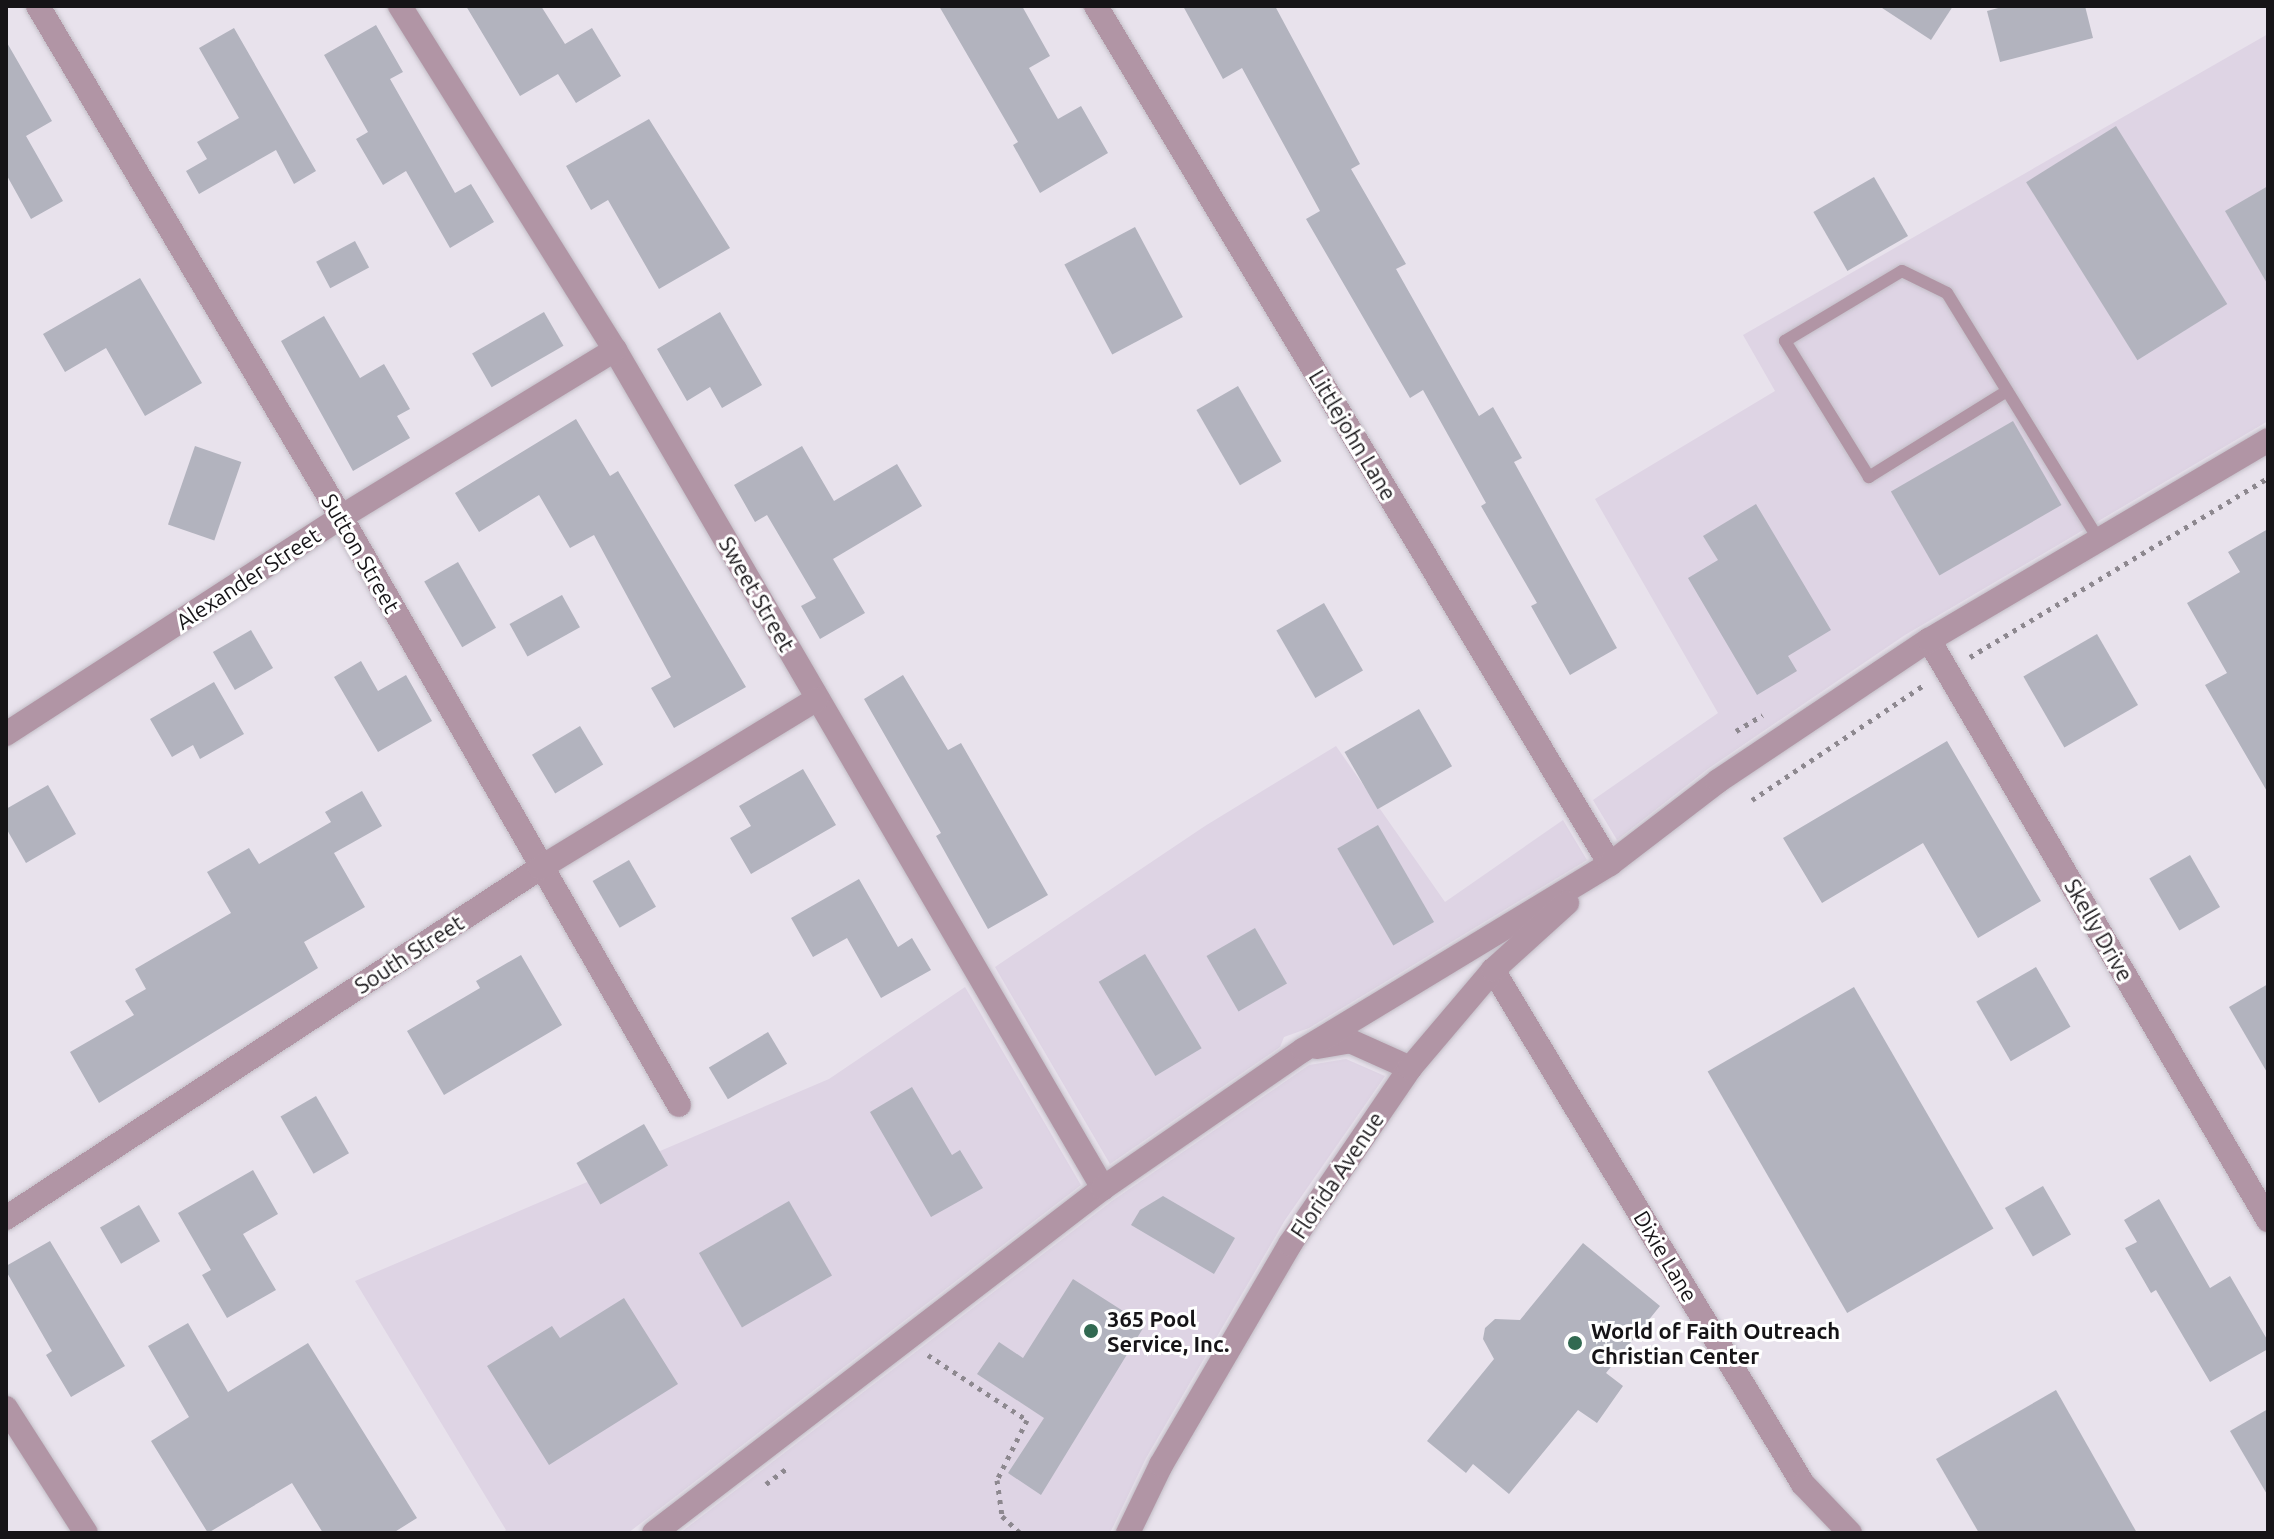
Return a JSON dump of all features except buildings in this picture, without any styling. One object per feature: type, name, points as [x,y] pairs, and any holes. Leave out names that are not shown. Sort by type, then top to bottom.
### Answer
[{"type":"street","name":"Sutton Street","points":[[38,6],[341,517],[679,1105]]},
{"type":"street","name":"Sweet Street","points":[[400,6],[615,350],[1103,1188]]},
{"type":"street","name":"Littlejohn Lane","points":[[1096,6],[1610,864]]},
{"type":"street","name":"Alexander Street","points":[[6,734],[341,517],[615,350]]},
{"type":"street","points":[[654,1533],[1103,1188],[1303,1050],[1610,864],[1718,781],[1929,640],[2268,440]]},
{"type":"street","name":"Skelly Drive","points":[[1929,640],[2268,1220]]},
{"type":"street","name":"South Street","points":[[6,1218],[540,868],[817,699]]},
{"type":"street","name":"Florida Avenue","points":[[1128,1533],[1161,1465],[1295,1235],[1410,1068],[1493,970],[1610,864]]},
{"type":"street","name":"Dixie Lane","points":[[1493,970],[1803,1484],[1850,1533]]},
{"type":"street","points":[[1303,1050],[1350,1041],[1410,1068]]},
{"type":"street","points":[[6,1408],[86,1533]]},
{"type":"lane","points":[[2007,391],[1869,477],[1785,341],[1902,271],[1947,293],[2099,540]]},
{"type":"path","points":[[1752,800],[1947,670],[2268,478]]},
{"type":"path","points":[[917,1363],[929,1354],[1027,1420],[997,1480],[1002,1516],[1020,1533]]},
{"type":"path","points":[[750,1489],[774,1481],[795,1457]]},
{"type":"shaded area","points":[[2268,34],[2268,421],[1905,635],[1709,768],[1617,840],[1593,800],[1718,713],[1595,499],[1775,391],[1743,335]]},
{"type":"shaded area","points":[[1336,746],[1445,902],[1563,820],[1587,860],[1309,1028],[1284,1037],[1280,1047],[1110,1164],[995,967],[1205,826]]},
{"type":"shaded area","points":[[965,987],[1081,1185],[628,1533],[503,1533],[506,1530],[355,1281],[829,1079]]},
{"type":"shaded area","points":[[1346,1059],[1385,1076],[1285,1220],[1146,1458],[1110,1533],[680,1533],[1112,1201],[1309,1065]]},
{"type":"place","name":"365 Pool Service, Inc.","points":[[1091,1331]]},
{"type":"place","name":"World of Faith Outreach Christian Center","points":[[1575,1343]]}]
